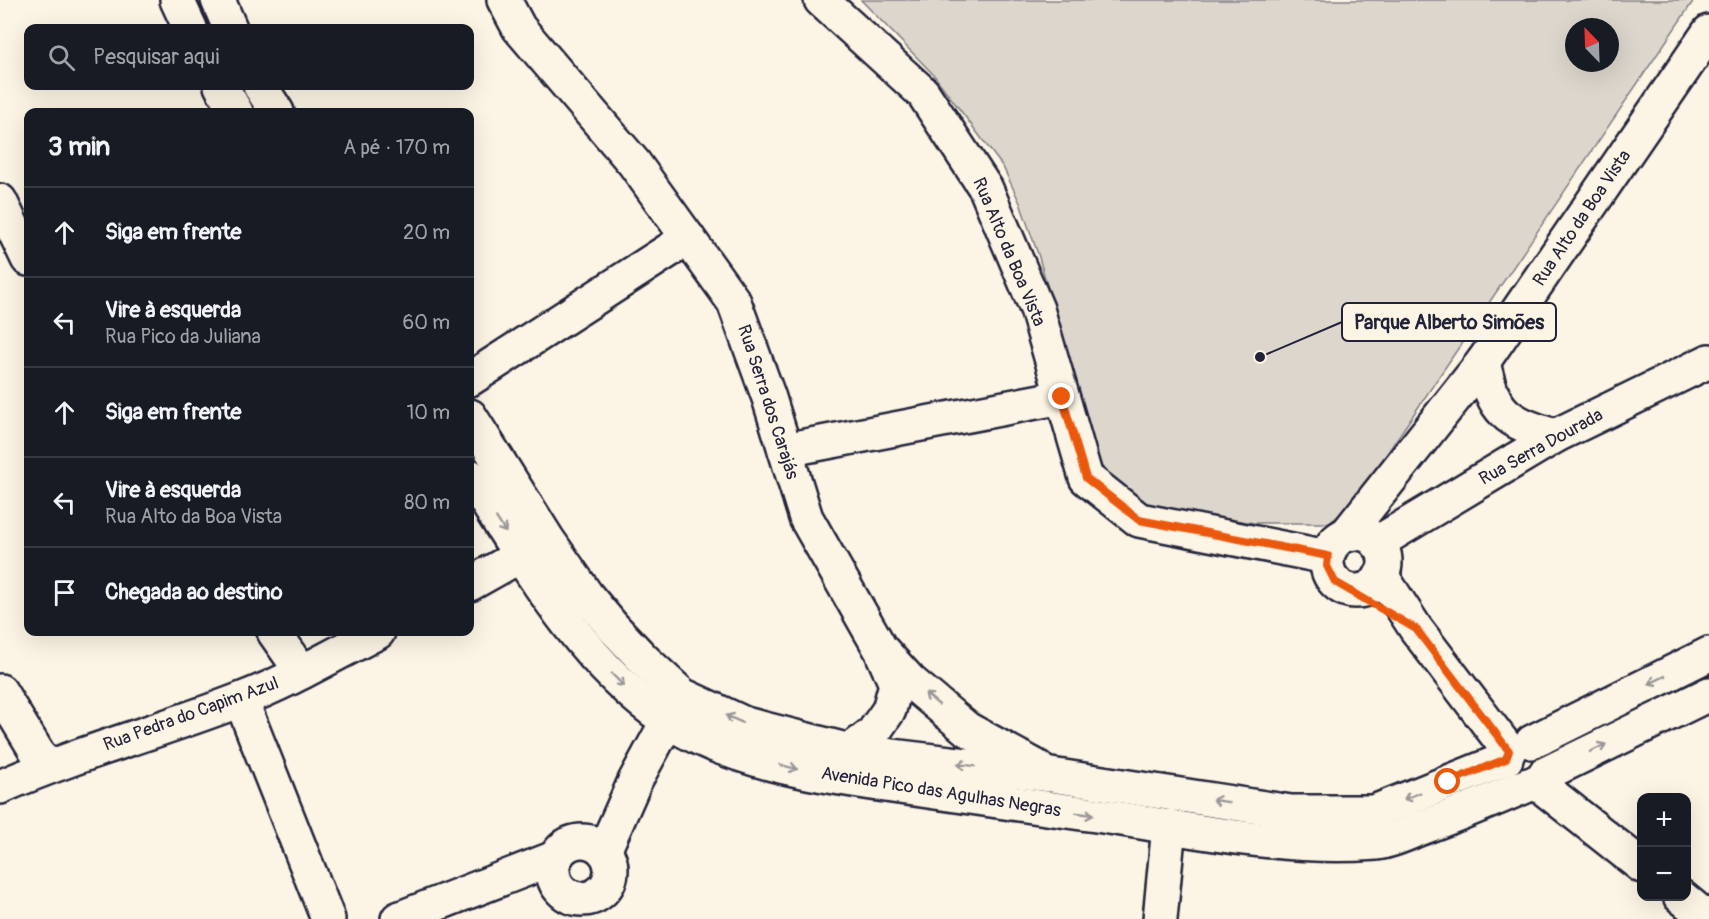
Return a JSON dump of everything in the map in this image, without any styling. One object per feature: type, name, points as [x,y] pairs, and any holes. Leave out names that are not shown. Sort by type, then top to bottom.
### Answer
[{"type":"street","points":[[177,0],[188,24]]},
{"type":"street","points":[[218,0],[228,24]]},
{"type":"street","name":"Rua Serra dos Carajás","points":[[504,0],[519,28],[634,163],[734,302],[769,398],[806,518],[880,648],[911,682],[968,729],[1051,775]]},
{"type":"street","name":"Rua Alto da Boa Vista","points":[[821,0],[923,93],[986,189],[1037,309],[1086,478],[1139,520],[1354,542],[1406,457],[1483,362],[1709,32]]},
{"type":"street","points":[[222,90],[234,108]]},
{"type":"street","points":[[263,90],[274,108]]},
{"type":"street","points":[[0,202],[24,251]]},
{"type":"street","points":[[474,376],[688,238]]},
{"type":"street","name":"Rua Serra Dourada","points":[[1354,542],[1555,436],[1709,361]]},
{"type":"street","points":[[1483,362],[1491,395],[1506,415],[1533,429],[1555,436]]},
{"type":"street","points":[[785,450],[1062,397]]},
{"type":"street","name":"Avenida Pico das Agulhas Negras","points":[[474,424],[535,548],[546,594],[585,644],[645,705],[675,708],[850,751],[1051,775],[1291,812],[1374,812],[1515,751],[1709,654]]},
{"type":"street","name":"Avenida Pico das Agulhas Negras","points":[[474,480],[535,548]]},
{"type":"street","points":[[1351,591],[1369,588],[1382,575],[1384,558],[1354,542],[1327,566],[1335,582],[1416,629]]},
{"type":"street","points":[[474,582],[535,548]]},
{"type":"street","points":[[1382,575],[1416,629],[1515,751],[1505,766],[1510,777],[1522,784],[1537,780],[1637,863]]},
{"type":"street","points":[[277,636],[302,672]]},
{"type":"street","name":"Rua Pedra do Capim Azul","points":[[0,786],[46,767],[241,700],[302,672],[370,636]]},
{"type":"street","points":[[850,751],[873,733],[889,710],[896,684],[880,648]]},
{"type":"street","points":[[0,691],[46,767]]},
{"type":"street","name":"Avenida Pico das Agulhas Negras","points":[[675,708],[701,740],[734,753],[839,778],[1288,844],[1380,843],[1464,813],[1537,780],[1709,693]]},
{"type":"street","points":[[241,700],[328,919]]},
{"type":"street","points":[[398,919],[579,850],[609,859],[611,868],[606,887],[587,908],[582,900],[572,898],[557,886],[553,877],[579,850],[635,781],[675,708]]},
{"type":"street","points":[[1160,919],[1170,826]]},
{"type":"street","points":[[1685,901],[1708,919]]},
{"type":"shaded area","points":[[861,0],[1694,0],[1365,486],[1345,511],[1329,523],[1254,523],[1155,508],[1131,497],[1106,475],[1098,459],[1038,254],[1020,203],[1003,167],[933,74]]},
{"type":"place","name":"Parque Alberto Simões","points":[[1260,357]]},
{"type":"route","points":[[1062,397],[1086,478],[1139,520],[1328,556],[1327,566],[1330,575],[1342,588],[1416,629],[1509,751],[1506,759],[1448,782]]}]
